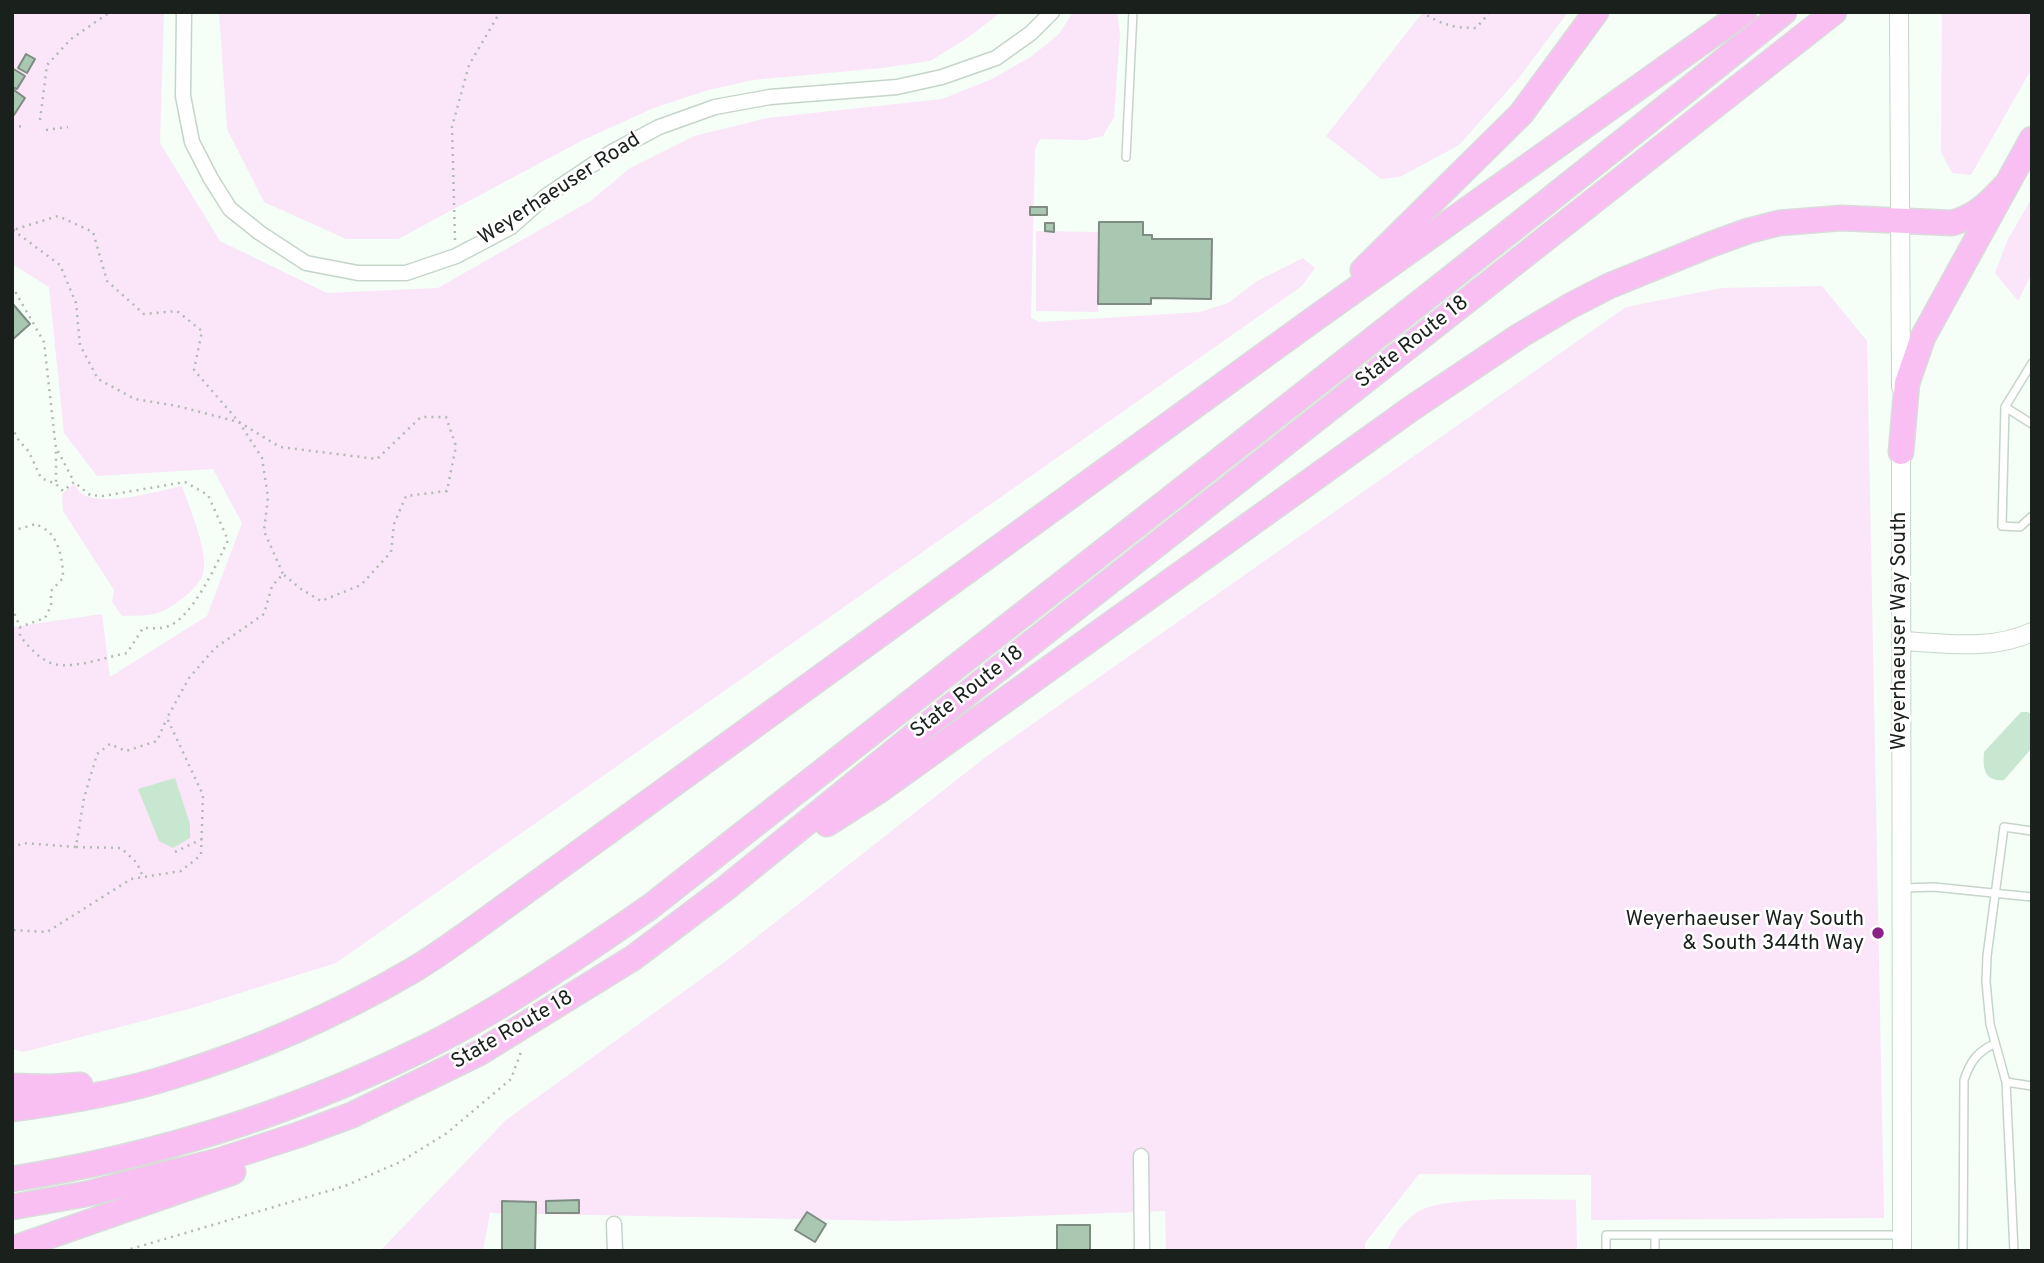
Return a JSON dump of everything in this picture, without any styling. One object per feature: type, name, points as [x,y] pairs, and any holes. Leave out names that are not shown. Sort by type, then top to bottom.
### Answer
[{"type":"highway","points":[[1310,322],[1521,114],[1596,12]]},
{"type":"highway","points":[[12,1109],[70,1101],[171,1077],[244,1052],[335,1013],[417,967],[1744,12]]},
{"type":"highway","name":"State Route 18","points":[[12,1179],[189,1141],[278,1110],[416,1052],[488,1013],[565,966],[650,907],[1198,479],[1784,12]]},
{"type":"highway","name":"State Route 18","points":[[12,1207],[86,1194],[218,1161],[352,1115],[479,1054],[633,958],[726,888],[917,733],[1833,12]]},
{"type":"highway","points":[[1901,452],[1907,383],[1923,337],[2032,139]]},
{"type":"highway","points":[[726,888],[877,792],[1412,408],[1521,335],[1570,306],[1609,286],[1712,244],[1779,223],[1841,218],[1952,223],[1967,219],[1984,208],[2005,186]]},
{"type":"highway","points":[[12,1086],[51,1087],[171,1077]]},
{"type":"highway","points":[[12,1249],[261,1162],[352,1115]]},
{"type":"street","name":"Weyerhaeuser Road","points":[[184,12],[183,96],[192,142],[230,209],[260,233],[306,263],[358,273],[406,273],[456,256],[511,227],[546,196],[610,153],[659,127],[715,107],[769,97],[897,87],[942,78],[996,58],[1031,33],[1052,12]]},
{"type":"street","name":"Weyerhaeuser Way South","points":[[1899,12],[1902,1243]]},
{"type":"street","points":[[1902,641],[1984,644],[2018,639],[2032,632]]},
{"type":"street","points":[[1141,1156],[1142,1251]]},
{"type":"street","points":[[614,1224],[615,1251]]},
{"type":"lane","points":[[1126,157],[1133,12]]},
{"type":"lane","points":[[2032,363],[2005,407],[2002,526],[2020,527],[2032,516]]},
{"type":"lane","points":[[2005,407],[2032,424]]},
{"type":"lane","points":[[2014,1251],[2006,1082],[1990,1024],[1986,982],[1987,956],[2004,827],[2032,831]]},
{"type":"lane","points":[[1902,888],[1934,887],[2032,897]]},
{"type":"lane","points":[[1963,1251],[1964,1080],[1974,1058],[1982,1049],[1994,1044]]},
{"type":"lane","points":[[2006,1082],[2032,1086]]},
{"type":"lane","points":[[1606,1251],[1606,1235],[1902,1243]]},
{"type":"lane","points":[[1655,1235],[1655,1251]]},
{"type":"path","points":[[40,120],[47,65],[71,39],[110,12]]},
{"type":"path","points":[[456,256],[452,127],[469,65],[499,12]]},
{"type":"path","points":[[1420,12],[1457,28],[1476,28],[1490,12]]},
{"type":"path","points":[[12,127],[24,127]]},
{"type":"path","points":[[46,130],[68,127]]},
{"type":"path","points":[[13,228],[58,216],[93,232],[107,281],[144,314],[177,311],[202,331],[194,370],[239,422],[262,458],[268,497],[264,531],[283,575],[301,589],[321,601],[361,585],[391,552],[394,524],[405,496],[447,491],[456,446],[446,417],[421,417],[377,459],[280,447],[239,422],[177,406],[135,399],[98,379],[80,345],[76,303],[60,265],[13,228]]},
{"type":"path","points":[[12,242],[13,228]]},
{"type":"path","points":[[12,286],[44,342],[57,449],[56,484]]},
{"type":"path","points":[[12,426],[17,438],[29,452],[41,478],[56,484],[63,491],[75,482]]},
{"type":"path","points":[[12,608],[20,627],[20,636],[30,648],[52,664],[71,665],[127,653],[143,628],[168,627],[192,607],[228,540],[208,495],[185,482],[103,496],[90,495],[75,482],[57,449]]},
{"type":"path","points":[[12,531],[36,524],[51,534],[63,566],[63,578],[51,590],[51,606],[45,618],[20,627]]},
{"type":"path","points":[[76,847],[84,798],[97,754],[110,744],[126,751],[158,741],[167,718],[190,678],[215,648],[264,614],[272,586],[283,575]]},
{"type":"path","points":[[12,930],[47,932],[131,879],[181,871],[201,855],[203,795],[167,718]]},
{"type":"path","points":[[175,852],[202,839]]},
{"type":"path","points":[[12,848],[23,843],[121,848],[137,863],[143,877]]},
{"type":"path","points":[[124,1251],[345,1186],[400,1162],[447,1133],[511,1079],[531,1023]]},
{"type":"shaded area","points":[[12,12],[164,12],[160,143],[220,241],[327,293],[438,288],[592,200],[630,168],[694,136],[767,118],[942,99],[992,79],[1032,56],[1059,34],[1073,12],[1117,12],[1120,34],[1114,117],[1103,136],[1085,140],[1040,139],[1035,149],[1031,318],[1040,322],[1200,312],[1228,303],[1257,281],[1303,258],[1315,268],[1302,286],[336,963],[189,1009],[23,1052],[12,1049],[12,627],[102,614],[110,677],[207,616],[242,523],[213,469],[97,476],[64,433],[49,287],[12,264]]},
{"type":"shaded area","points":[[219,12],[1001,12],[969,37],[930,61],[753,80],[708,90],[654,108],[583,140],[398,239],[346,239],[264,202],[227,129]]},
{"type":"shaded area","points":[[1423,12],[1568,12],[1518,79],[1459,145],[1400,177],[1381,179],[1326,136]]},
{"type":"shaded area","points":[[1942,12],[2032,12],[2032,68],[1971,175],[1952,173],[1941,152]]},
{"type":"shaded area","points":[[2032,198],[2032,273],[2018,301],[1995,273],[2008,239]]},
{"type":"shaded area","points":[[1036,231],[1099,232],[1098,312],[1036,311]]},
{"type":"shaded area","points":[[1822,286],[1867,341],[1884,1218],[1591,1220],[1591,1175],[1419,1174],[1365,1243],[1365,1251],[1166,1251],[1165,1211],[897,1221],[490,1213],[483,1251],[380,1251],[506,1120],[726,961],[987,756],[1626,307],[1721,288]]},
{"type":"shaded area","points":[[74,484],[81,493],[102,499],[130,497],[182,486],[204,557],[202,577],[188,594],[161,612],[122,616],[112,602],[114,590],[63,511],[62,494]]},
{"type":"shaded area","points":[[2021,712],[2032,715],[2032,748],[2004,780],[1992,779],[1984,768],[1984,752]]},
{"type":"shaded area","points":[[175,778],[190,824],[190,838],[173,848],[159,841],[138,789]]},
{"type":"shaded area","points":[[1576,1200],[1577,1251],[1387,1251],[1395,1235],[1407,1221],[1429,1207],[1469,1201]]},
{"type":"building","points":[[26,54],[35,59],[27,73],[18,68]]},
{"type":"building","points":[[12,68],[25,76],[17,89],[12,87]]},
{"type":"building","points":[[14,90],[25,98],[12,118],[12,93]]},
{"type":"building","points":[[1030,207],[1047,207],[1047,215],[1030,215]]},
{"type":"building","points":[[1099,222],[1143,222],[1143,235],[1152,235],[1152,239],[1212,239],[1211,299],[1151,298],[1151,304],[1098,304]]},
{"type":"building","points":[[1045,223],[1054,223],[1054,232],[1045,231]]},
{"type":"building","points":[[12,303],[30,324],[12,340]]},
{"type":"building","points":[[579,1200],[579,1213],[546,1213],[546,1201]]},
{"type":"building","points":[[502,1201],[536,1202],[535,1251],[502,1251]]},
{"type":"building","points":[[807,1212],[826,1224],[815,1242],[795,1230]]},
{"type":"building","points":[[1057,1225],[1090,1225],[1090,1251],[1057,1251]]},
{"type":"place","name":"Weyerhaeuser Way South & South 344th Way","points":[[1878,933]]}]
